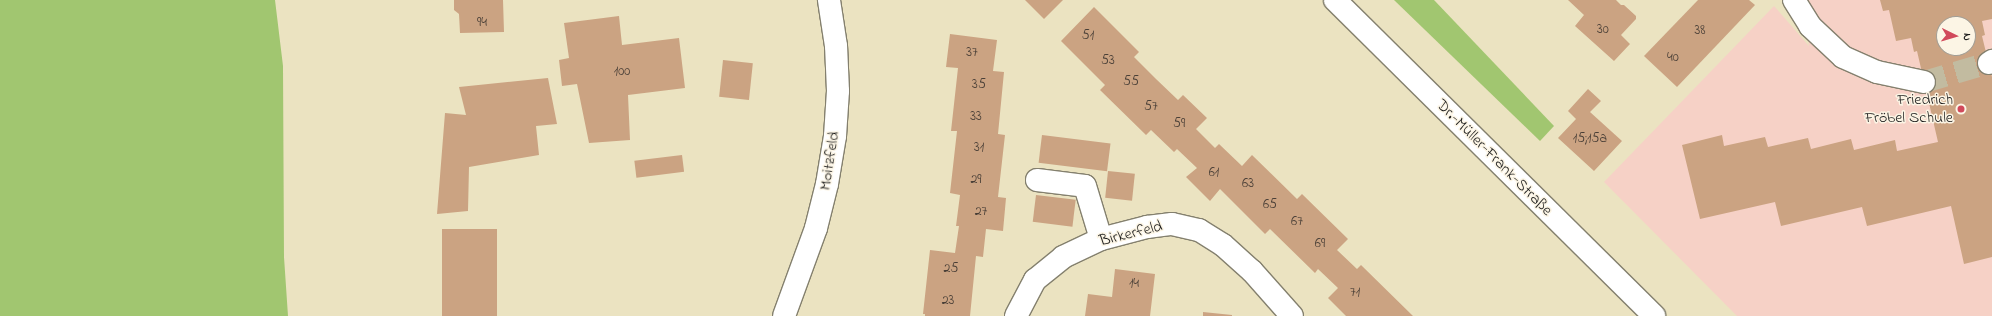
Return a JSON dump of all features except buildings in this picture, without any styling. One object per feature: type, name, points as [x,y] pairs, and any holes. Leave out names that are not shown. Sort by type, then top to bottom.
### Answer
[{"type":"street","name":"Moitzfeld","points":[[784,316],[816,228],[827,184],[835,136],[838,91],[836,46],[829,0]]},
{"type":"street","name":"Dr.-Müller-Frank-Straße","points":[[1335,0],[1654,316]]},
{"type":"street","points":[[1794,0],[1810,26],[1843,57],[1877,72],[1924,82]]},
{"type":"street","points":[[1037,180],[1085,186],[1101,239]]},
{"type":"street","name":"Birkerfeld","points":[[1016,316],[1035,280],[1063,257],[1101,239],[1147,227],[1172,224],[1199,230],[1223,245],[1252,270],[1292,316]]},
{"type":"shaded area","points":[[1802,0],[1992,0],[1992,316],[1737,316],[1604,182],[1774,6],[1809,46]]},
{"type":"green space","points":[[0,0],[275,0],[283,66],[284,257],[288,316],[0,316]]},
{"type":"green space","points":[[1394,0],[1434,0],[1554,126],[1540,141]]},
{"type":"tunnel","points":[[1924,82],[1989,63]]},
{"type":"place","name":"Friedrich Fröbel Schule","points":[[1961,109]]}]
